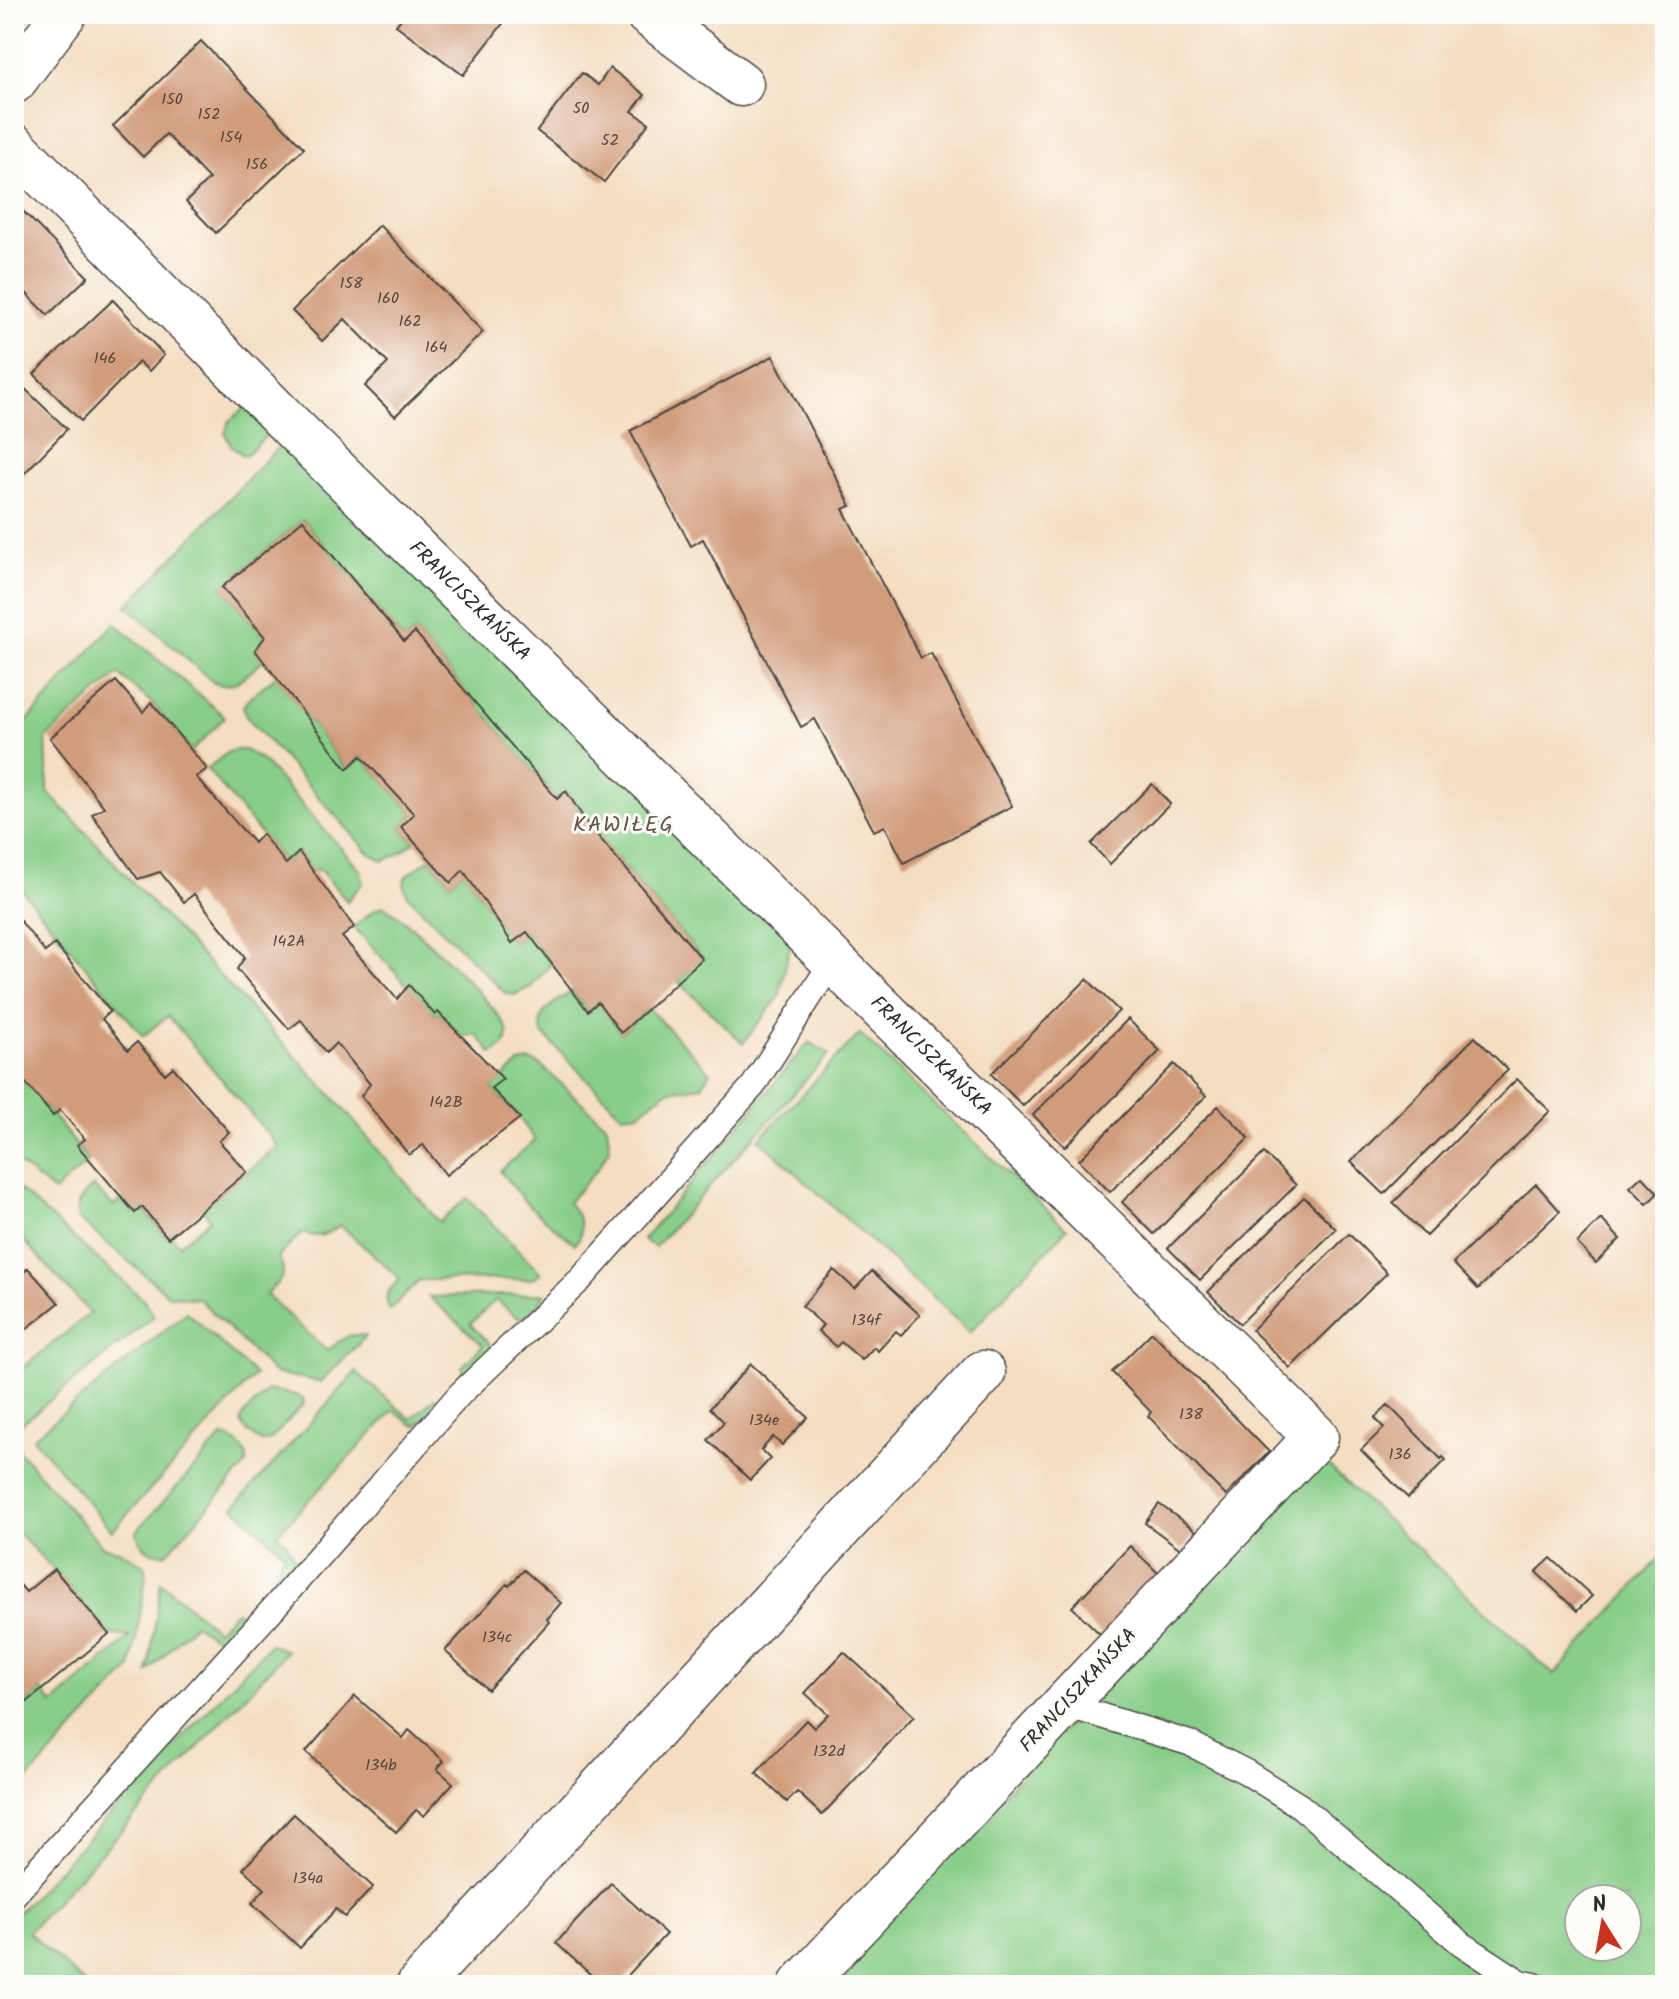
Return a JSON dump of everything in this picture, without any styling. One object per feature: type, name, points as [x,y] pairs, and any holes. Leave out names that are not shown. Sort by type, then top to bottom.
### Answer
[{"type":"street","points":[[14,81],[64,14]]},
{"type":"street","points":[[648,14],[741,84]]},
{"type":"street","name":"FRANCISZKAŃSKA","points":[[14,146],[250,385],[1316,1437],[801,1985]]},
{"type":"street","points":[[419,1985],[983,1373]]},
{"type":"lane","points":[[14,1895],[271,1611],[460,1394],[581,1279],[753,1086],[832,962]]},
{"type":"lane","points":[[1066,1705],[1189,1743],[1246,1772],[1300,1806],[1462,1944],[1520,1982],[1534,1985]]},
{"type":"green space","points":[[251,403],[276,427],[245,456],[232,447],[225,434],[229,421]]},
{"type":"green space","points":[[287,438],[792,936],[779,997],[743,1043],[678,981],[702,958],[587,823],[567,792],[557,799],[415,632],[404,641],[303,520],[222,587],[265,637],[255,650],[263,660],[235,683],[214,683],[127,606]]},
{"type":"green space","points":[[115,623],[225,717],[192,751],[151,702],[118,674],[46,738],[48,792],[335,1099],[439,1222],[467,1198],[541,1273],[532,1279],[420,1280],[390,1310],[387,1296],[400,1279],[340,1225],[318,1236],[303,1232],[278,1257],[283,1274],[266,1295],[327,1351],[349,1336],[366,1336],[321,1382],[274,1373],[199,1299],[169,1295],[78,1219],[78,1205],[93,1186],[113,1206],[123,1199],[134,1213],[142,1207],[167,1238],[171,1235],[179,1245],[210,1219],[202,1209],[278,1146],[168,1016],[143,1036],[14,881],[14,736]]},
{"type":"green space","points":[[276,676],[346,769],[361,756],[414,814],[401,827],[414,842],[399,854],[383,861],[369,853],[246,716],[243,706]]},
{"type":"green space","points":[[245,750],[263,761],[361,871],[363,883],[347,901],[320,870],[312,870],[299,852],[286,864],[207,769],[228,752]]},
{"type":"green space","points":[[429,859],[451,883],[463,870],[512,943],[527,932],[551,964],[531,987],[514,995],[505,993],[408,896],[405,877]]},
{"type":"green space","points":[[383,906],[430,944],[488,1003],[507,1030],[508,1038],[502,1047],[492,1054],[476,1034],[462,1037],[438,1012],[435,1015],[354,927],[372,911]]},
{"type":"green space","points":[[572,991],[588,1011],[598,1002],[621,1033],[648,1008],[710,1072],[702,1086],[667,1091],[639,1113],[622,1115],[542,1033],[541,1018],[544,1013]]},
{"type":"green space","points":[[860,1034],[1067,1229],[970,1332],[759,1139]]},
{"type":"green space","points":[[809,1042],[829,1054],[655,1247],[643,1240]]},
{"type":"green space","points":[[529,1061],[545,1069],[607,1126],[610,1149],[595,1172],[568,1202],[581,1228],[575,1244],[527,1204],[500,1171],[535,1140],[517,1115],[491,1088],[520,1063]]},
{"type":"green space","points":[[24,1080],[89,1161],[54,1192],[14,1160],[14,1088]]},
{"type":"green space","points":[[14,1185],[144,1300],[154,1316],[19,1426],[19,1451],[103,1547],[119,1550],[145,1566],[146,1577],[131,1668],[14,1794],[14,1713],[42,1690],[53,1704],[130,1637],[109,1634],[14,1529],[14,1375],[90,1313],[14,1230]]},
{"type":"green space","points":[[544,1294],[540,1303],[524,1318],[517,1317],[496,1300],[470,1324],[492,1350],[470,1376],[462,1374],[462,1367],[483,1345],[429,1297]]},
{"type":"green space","points":[[187,1312],[255,1375],[112,1531],[33,1438]]},
{"type":"green space","points":[[356,1372],[411,1419],[435,1398],[440,1403],[417,1426],[394,1410],[277,1534],[287,1543],[295,1559],[290,1572],[269,1596],[265,1590],[284,1553],[234,1507]]},
{"type":"green space","points":[[268,1390],[296,1395],[303,1399],[304,1404],[270,1440],[261,1442],[246,1431],[241,1422]]},
{"type":"green space","points":[[222,1437],[241,1446],[246,1455],[246,1465],[167,1553],[147,1549],[136,1532]]},
{"type":"green space","points":[[1320,1458],[1554,1675],[1665,1552],[1665,1985],[824,1985]]},
{"type":"green space","points":[[161,1582],[217,1630],[235,1611],[243,1617],[226,1635],[216,1638],[194,1624],[148,1672]]},
{"type":"green space","points":[[270,1644],[287,1651],[28,1932],[86,1985],[14,1985],[14,1917]]},
{"type":"building","points":[[405,14],[504,14],[508,17],[463,75],[396,25]]},
{"type":"building","points":[[201,41],[304,148],[216,233],[186,202],[209,179],[166,134],[143,157],[113,126]]},
{"type":"building","points":[[610,68],[645,95],[632,111],[649,123],[604,182],[537,131],[582,73],[598,85]]},
{"type":"building","points":[[14,202],[88,277],[48,315],[14,281]]},
{"type":"building","points":[[379,225],[483,332],[395,416],[365,386],[388,363],[345,319],[322,341],[292,311]]},
{"type":"building","points":[[113,300],[164,355],[149,371],[139,362],[81,421],[34,374]]},
{"type":"building","points":[[773,356],[851,506],[843,509],[921,658],[931,653],[1012,806],[904,863],[885,826],[874,831],[815,719],[801,727],[703,539],[691,546],[630,431]]},
{"type":"building","points":[[21,385],[67,429],[18,480],[14,476],[14,393]]},
{"type":"building","points":[[303,520],[404,641],[415,632],[557,799],[566,791],[587,823],[702,959],[621,1033],[598,1002],[588,1011],[527,932],[512,943],[463,870],[451,883],[401,827],[414,814],[361,756],[347,769],[255,650],[265,637],[222,587]]},
{"type":"building","points":[[116,681],[143,712],[151,702],[207,769],[196,777],[254,843],[262,834],[286,864],[299,852],[354,927],[342,937],[397,999],[409,985],[435,1015],[438,1012],[503,1079],[491,1088],[520,1118],[446,1175],[423,1145],[409,1155],[361,1096],[370,1084],[336,1043],[326,1053],[301,1020],[289,1029],[237,969],[245,957],[194,894],[184,902],[160,872],[138,879],[92,814],[104,807],[50,738]]},
{"type":"building","points":[[1152,784],[1170,804],[1110,864],[1091,844]]},
{"type":"building","points":[[14,913],[45,952],[55,944],[110,1011],[102,1019],[128,1050],[137,1042],[165,1074],[173,1067],[229,1132],[219,1141],[247,1172],[168,1238],[142,1207],[135,1213],[77,1145],[85,1139],[60,1110],[53,1116],[14,1069]]},
{"type":"building","points":[[1087,979],[1119,1011],[1023,1106],[991,1074]]},
{"type":"building","points":[[1128,1019],[1160,1051],[1065,1147],[1033,1115]]},
{"type":"building","points":[[1475,1037],[1508,1070],[1384,1194],[1351,1162]]},
{"type":"building","points":[[1174,1064],[1206,1096],[1110,1192],[1079,1160]]},
{"type":"building","points":[[1517,1079],[1550,1111],[1426,1236],[1393,1203]]},
{"type":"building","points":[[1218,1106],[1249,1138],[1154,1234],[1122,1202]]},
{"type":"building","points":[[1264,1153],[1296,1185],[1200,1280],[1168,1248]]},
{"type":"building","points":[[1642,1176],[1658,1193],[1647,1204],[1630,1187]]},
{"type":"building","points":[[1536,1184],[1560,1211],[1478,1289],[1453,1263]]},
{"type":"building","points":[[1304,1197],[1336,1229],[1240,1324],[1208,1292]]},
{"type":"building","points":[[1601,1219],[1620,1239],[1596,1263],[1577,1243]]},
{"type":"building","points":[[1349,1234],[1387,1273],[1290,1368],[1252,1330]]},
{"type":"building","points":[[28,1268],[59,1303],[16,1337],[20,1342],[14,1348],[14,1269],[20,1276]]},
{"type":"building","points":[[834,1270],[855,1289],[872,1271],[920,1315],[901,1335],[896,1331],[878,1351],[874,1347],[862,1360],[841,1342],[836,1347],[818,1331],[823,1325],[802,1306]]},
{"type":"building","points":[[1152,1332],[1269,1452],[1226,1496],[1148,1416],[1151,1412],[1112,1372]]},
{"type":"building","points":[[751,1364],[808,1417],[782,1445],[773,1437],[761,1450],[770,1459],[750,1480],[708,1440],[724,1422],[710,1408]]},
{"type":"building","points":[[1388,1405],[1441,1459],[1446,1460],[1408,1498],[1361,1450],[1384,1428],[1375,1418]]},
{"type":"building","points":[[1159,1504],[1196,1531],[1182,1550],[1145,1523]]},
{"type":"building","points":[[1130,1546],[1159,1574],[1101,1635],[1072,1607]]},
{"type":"building","points":[[1551,1558],[1592,1596],[1577,1611],[1536,1572]]},
{"type":"building","points":[[54,1569],[109,1634],[14,1713],[14,1578],[26,1592]]},
{"type":"building","points":[[524,1570],[561,1603],[547,1619],[549,1622],[488,1690],[445,1651]]},
{"type":"building","points":[[844,1652],[914,1716],[822,1815],[797,1792],[787,1802],[756,1773],[806,1720],[814,1728],[828,1714],[805,1693]]},
{"type":"building","points":[[355,1696],[403,1738],[409,1730],[444,1761],[437,1769],[453,1783],[424,1816],[416,1810],[396,1832],[306,1752]]},
{"type":"building","points":[[294,1814],[373,1887],[345,1917],[336,1909],[300,1948],[252,1903],[265,1889],[243,1869]]},
{"type":"building","points":[[611,1883],[666,1934],[619,1985],[602,1985],[556,1943]]},
{"type":"district","name":"KAWIŁĘG","points":[[624,825]]}]
